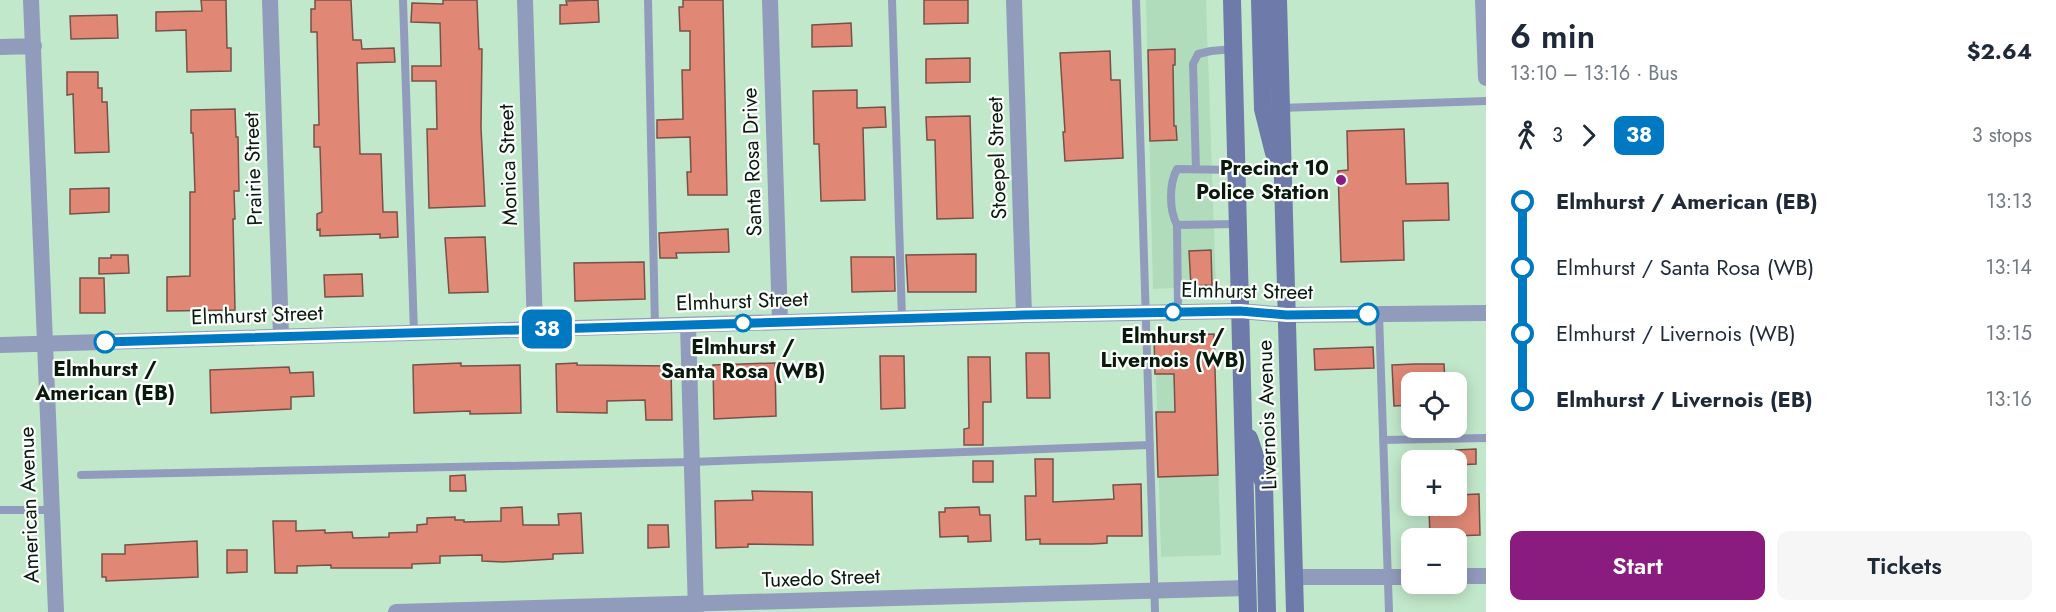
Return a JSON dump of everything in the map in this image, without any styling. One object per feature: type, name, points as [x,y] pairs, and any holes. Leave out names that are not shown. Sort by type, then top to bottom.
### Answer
[{"type":"main road","name":"Livernois Avenue","points":[[1232,0],[1248,612]]},
{"type":"main road","points":[[1260,0],[1272,109]]},
{"type":"main road","name":"Livernois Avenue","points":[[1278,0],[1272,109],[1283,187],[1295,612]]},
{"type":"main road","points":[[1243,416],[1264,484],[1267,612]]},
{"type":"street","name":"American Avenue","points":[[32,0],[56,612]]},
{"type":"street","name":"Prairie Street","points":[[270,0],[281,336]]},
{"type":"street","name":"Monica Street","points":[[525,0],[536,329]]},
{"type":"street","name":"Santa Rosa Drive","points":[[770,0],[780,322]]},
{"type":"street","name":"Stoepel Street","points":[[1014,0],[1024,315]]},
{"type":"street","points":[[1483,0],[1486,78]]},
{"type":"street","points":[[0,47],[34,46]]},
{"type":"street","name":"Elmhurst Street","points":[[0,345],[1024,315],[1240,311],[1287,315],[1486,313]]},
{"type":"street","points":[[688,325],[696,608]]},
{"type":"street","points":[[1467,576],[1486,576]]},
{"type":"street","points":[[1294,577],[1401,577]]},
{"type":"street","name":"Tuxedo Street","points":[[396,612],[696,608],[1248,588]]},
{"type":"lane","points":[[403,0],[414,333]]},
{"type":"lane","points":[[648,0],[655,326]]},
{"type":"lane","points":[[892,0],[902,319]]},
{"type":"lane","points":[[1136,0],[1155,612]]},
{"type":"lane","points":[[1196,169],[1192,64],[1198,54],[1234,49]]},
{"type":"lane","points":[[1272,109],[1486,101]]},
{"type":"lane","points":[[1178,312],[1177,225],[1173,218],[1171,180],[1177,169],[1237,170]]},
{"type":"lane","points":[[1177,225],[1238,224]]},
{"type":"lane","points":[[1378,314],[1389,612]]},
{"type":"lane","points":[[1383,440],[1486,438]]},
{"type":"lane","points":[[81,475],[692,462],[1150,445]]},
{"type":"lane","points":[[0,510],[52,510]]},
{"type":"shaded area","points":[[1146,0],[1206,0],[1216,286],[1153,289]]},
{"type":"shaded area","points":[[1214,336],[1221,555],[1161,557],[1155,338]]},
{"type":"building","points":[[201,0],[226,0],[227,48],[231,48],[231,71],[187,72],[186,30],[156,31],[156,12],[202,11]]},
{"type":"building","points":[[315,0],[351,0],[353,40],[361,40],[362,49],[394,48],[395,62],[357,63],[360,154],[381,154],[383,212],[397,212],[398,237],[380,238],[380,234],[320,236],[320,229],[317,230],[317,214],[322,212],[320,147],[314,147],[314,125],[319,125],[317,32],[311,32],[311,9],[315,9]]},
{"type":"building","points":[[443,0],[477,0],[479,49],[482,49],[481,128],[485,206],[429,208],[427,129],[437,129],[436,81],[412,81],[412,66],[441,66],[440,23],[411,22],[412,3],[443,4]]},
{"type":"building","points":[[598,0],[599,22],[560,24],[560,5],[567,5],[566,1]]},
{"type":"building","points":[[683,0],[723,0],[727,195],[688,195],[687,172],[691,172],[690,137],[657,138],[657,120],[683,119],[682,70],[690,70],[690,31],[680,31],[679,7],[683,7]]},
{"type":"building","points":[[924,0],[968,0],[968,23],[924,24]]},
{"type":"building","points":[[117,15],[118,38],[71,39],[70,16]]},
{"type":"building","points":[[851,23],[852,46],[812,47],[812,25]]},
{"type":"building","points":[[1175,49],[1174,126],[1176,126],[1177,140],[1150,141],[1148,50]]},
{"type":"building","points":[[1110,51],[1111,80],[1120,80],[1123,158],[1065,161],[1060,53]]},
{"type":"building","points":[[970,58],[970,82],[926,83],[926,59]]},
{"type":"building","points":[[67,72],[98,72],[98,88],[102,88],[102,102],[107,102],[109,152],[75,153],[73,94],[67,95]]},
{"type":"building","points":[[857,90],[857,108],[885,107],[886,127],[863,128],[865,200],[821,201],[819,144],[814,144],[813,91]]},
{"type":"building","points":[[235,109],[239,191],[234,191],[235,219],[233,219],[235,310],[167,311],[167,277],[190,276],[190,192],[195,192],[191,110]]},
{"type":"building","points":[[970,116],[973,218],[937,219],[935,140],[927,140],[926,117]]},
{"type":"building","points":[[1404,129],[1406,184],[1448,183],[1449,220],[1403,221],[1404,260],[1341,262],[1338,171],[1348,170],[1347,131]]},
{"type":"building","points":[[109,188],[109,212],[70,214],[70,189]]},
{"type":"building","points":[[728,229],[729,252],[676,253],[677,258],[660,258],[659,233]]},
{"type":"building","points":[[485,237],[488,292],[449,293],[445,238]]},
{"type":"building","points":[[1211,250],[1212,285],[1191,286],[1189,251]]},
{"type":"building","points":[[976,254],[976,292],[908,292],[906,255]]},
{"type":"building","points":[[111,255],[128,255],[129,273],[99,274],[99,258],[111,258]]},
{"type":"building","points":[[851,257],[894,257],[895,291],[852,292]]},
{"type":"building","points":[[644,262],[645,299],[575,301],[574,263]]},
{"type":"building","points":[[362,274],[363,296],[325,297],[324,275]]},
{"type":"building","points":[[80,278],[104,278],[105,313],[80,313]]},
{"type":"building","points":[[1214,334],[1218,475],[1158,477],[1156,412],[1175,412],[1174,374],[1155,374],[1154,336]]},
{"type":"building","points":[[1373,347],[1374,368],[1315,370],[1314,349]]},
{"type":"building","points":[[1026,353],[1049,353],[1050,398],[1027,398]]},
{"type":"building","points":[[880,356],[904,356],[905,408],[881,409]]},
{"type":"building","points":[[968,357],[990,357],[991,402],[983,402],[983,445],[964,445],[964,429],[969,428]]},
{"type":"building","points":[[461,363],[461,366],[520,365],[521,413],[470,414],[470,411],[414,413],[413,365]]},
{"type":"building","points":[[577,363],[577,365],[671,366],[672,420],[646,420],[645,400],[607,401],[607,413],[557,412],[556,364]]},
{"type":"building","points":[[775,363],[776,416],[714,419],[713,365]]},
{"type":"building","points":[[1444,364],[1444,372],[1401,372],[1401,406],[1394,406],[1392,365]]},
{"type":"building","points":[[289,367],[290,373],[313,372],[314,396],[291,397],[291,409],[211,413],[210,370]]},
{"type":"building","points":[[1476,449],[1476,464],[1467,464],[1467,450],[1456,450]]},
{"type":"building","points":[[1035,459],[1053,459],[1053,502],[1114,499],[1113,485],[1141,484],[1142,536],[1107,536],[1107,543],[1093,544],[1040,544],[1040,539],[1026,540],[1025,496],[1036,496]]},
{"type":"building","points":[[973,461],[993,461],[993,482],[973,482]]},
{"type":"building","points":[[465,475],[466,491],[450,491],[450,476]]},
{"type":"building","points":[[752,491],[812,492],[813,545],[748,544],[748,547],[716,548],[715,501],[753,500]]},
{"type":"building","points":[[1479,494],[1480,535],[1467,536],[1467,528],[1430,528],[1429,516],[1467,516],[1467,495]]},
{"type":"building","points":[[522,507],[523,525],[559,525],[558,514],[581,513],[583,553],[553,554],[553,559],[503,562],[482,561],[482,555],[440,556],[440,563],[412,564],[412,568],[297,566],[297,573],[275,573],[273,521],[296,521],[296,531],[352,532],[353,538],[389,537],[389,533],[417,532],[417,525],[427,524],[427,518],[455,517],[455,520],[464,520],[464,522],[501,521],[501,508]]},
{"type":"building","points":[[979,507],[980,515],[990,515],[991,541],[968,542],[968,536],[940,537],[939,512],[945,512],[945,508]]},
{"type":"building","points":[[648,525],[668,525],[669,547],[648,548]]},
{"type":"building","points":[[197,541],[198,577],[106,581],[106,577],[102,577],[102,554],[125,554],[125,545]]},
{"type":"building","points":[[227,550],[247,550],[247,572],[227,573]]},
{"type":"bus line","name":"38","points":[[105,342],[1024,315],[1240,311],[1287,315],[1368,314]]},
{"type":"place","name":"Precinct 10 Police Station","points":[[1341,180]]},
{"type":"place","name":"Elmhurst / Livernois (WB)","points":[[1173,312]]},
{"type":"place","name":"Elmhurst / Santa Rosa (WB)","points":[[743,323]]},
{"type":"place","name":"Elmhurst / American (EB)","points":[[105,342]]}]
